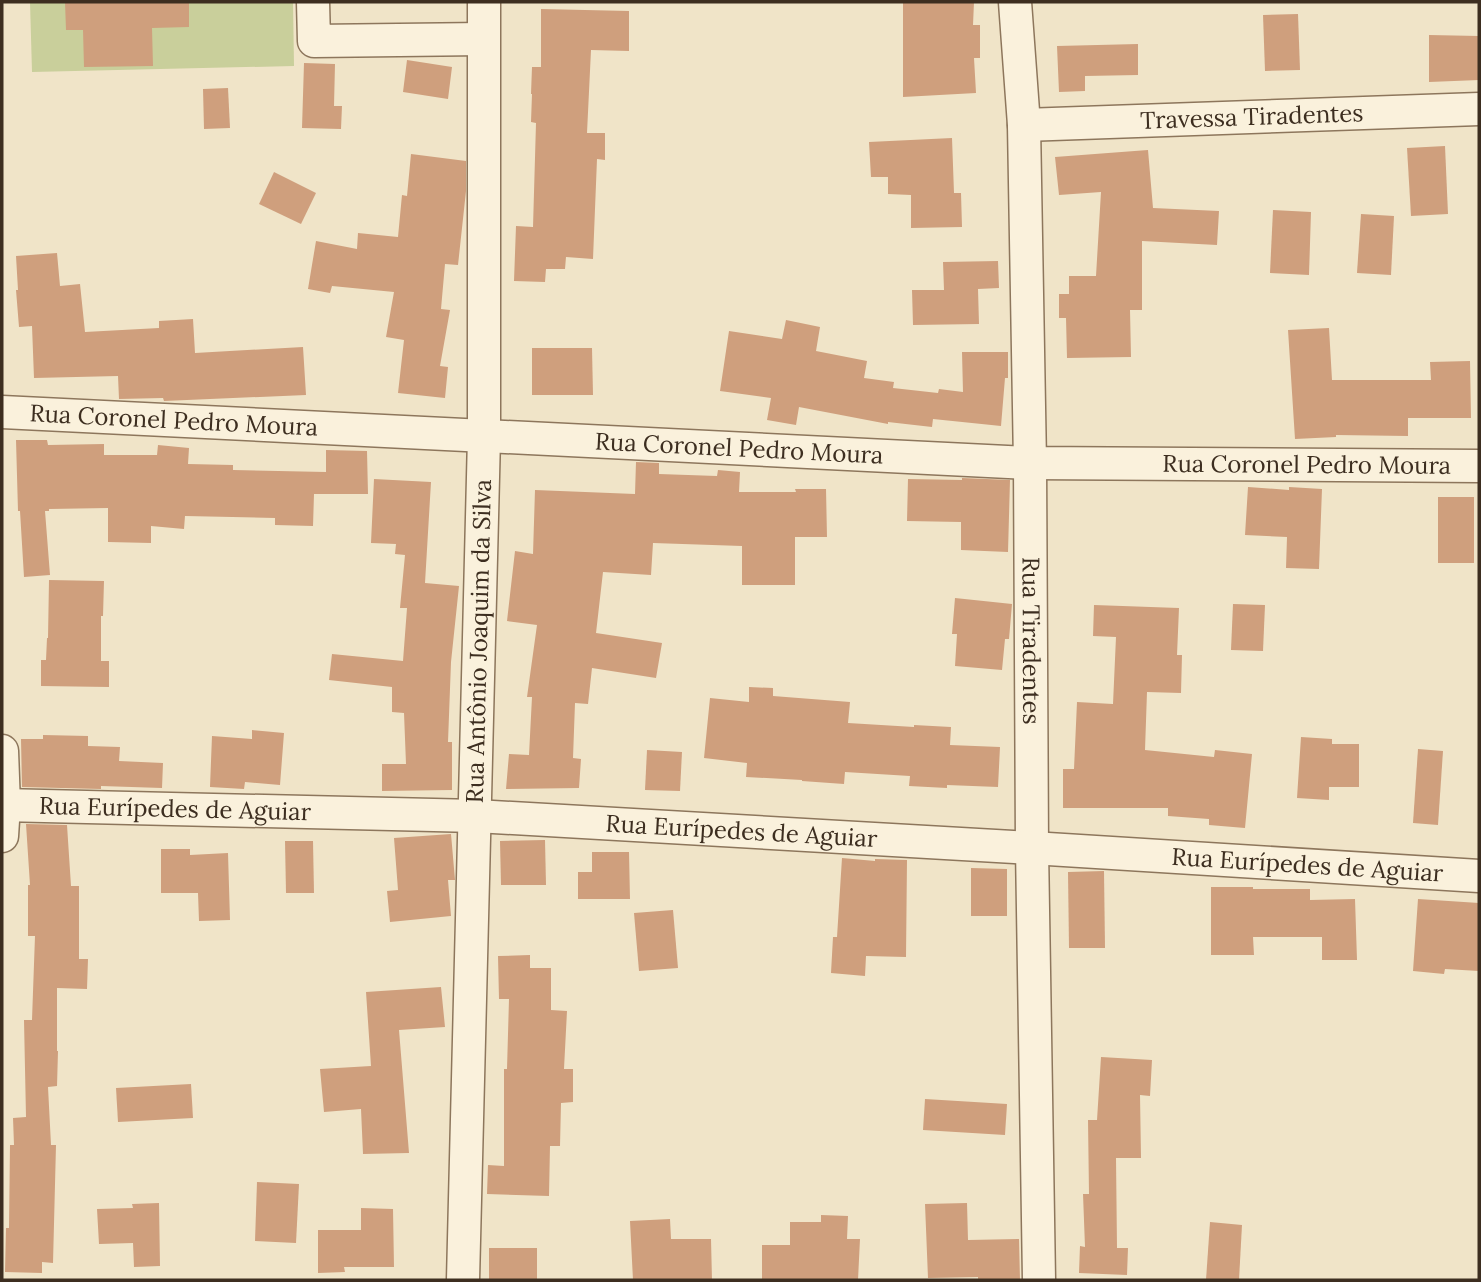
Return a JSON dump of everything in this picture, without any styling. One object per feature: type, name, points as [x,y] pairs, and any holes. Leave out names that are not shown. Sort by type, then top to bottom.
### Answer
[{"type":"street","points":[[313,2],[314,41],[483,39]]},
{"type":"street","name":"Rua Antônio Joaquim da Silva","points":[[463,1280],[484,436],[484,2]]},
{"type":"street","name":"Rua Tiradentes","points":[[1015,2],[1024,125],[1030,463],[1031,848],[1039,1280]]},
{"type":"street","name":"Travessa Tiradentes","points":[[1024,125],[1479,109]]},
{"type":"street","name":"Rua Coronel Pedro Moura","points":[[2,412],[1030,463],[1479,466]]},
{"type":"street","points":[[2,751],[2,836]]},
{"type":"street","name":"Rua Eurípedes de Aguiar","points":[[3,805],[475,816],[1479,877]]},
{"type":"green space","points":[[30,2],[293,2],[294,66],[32,72]]},
{"type":"building","points":[[65,2],[189,2],[189,27],[152,28],[153,66],[84,67],[83,30],[66,30]]},
{"type":"building","points":[[903,2],[974,2],[973,25],[980,25],[980,58],[974,58],[976,93],[903,97]]},
{"type":"building","points":[[541,9],[629,11],[629,51],[591,50],[587,133],[605,133],[605,160],[597,159],[593,259],[566,257],[565,269],[546,269],[545,282],[514,281],[516,226],[533,227],[536,123],[531,122],[531,94],[532,67],[541,67]]},
{"type":"building","points":[[1298,14],[1300,70],[1265,71],[1263,15]]},
{"type":"building","points":[[1429,35],[1479,36],[1479,80],[1429,82]]},
{"type":"building","points":[[1138,44],[1138,75],[1085,76],[1085,91],[1059,92],[1057,46]]},
{"type":"building","points":[[407,60],[452,67],[448,99],[403,92]]},
{"type":"building","points":[[304,63],[335,64],[334,106],[342,106],[341,129],[302,128]]},
{"type":"building","points":[[228,88],[230,128],[204,129],[203,89]]},
{"type":"building","points":[[952,138],[954,193],[961,193],[962,227],[911,228],[911,195],[888,194],[888,177],[871,177],[869,142]]},
{"type":"building","points":[[1445,146],[1448,214],[1411,216],[1407,148]]},
{"type":"building","points":[[1148,150],[1153,208],[1219,211],[1217,245],[1142,241],[1142,310],[1130,310],[1131,357],[1067,358],[1066,318],[1059,318],[1059,294],[1069,294],[1069,276],[1096,276],[1101,192],[1059,195],[1055,157]]},
{"type":"building","points":[[411,154],[466,161],[466,191],[458,265],[445,264],[441,309],[450,310],[440,366],[448,367],[445,398],[398,393],[404,340],[386,337],[394,292],[332,286],[330,293],[308,289],[316,241],[357,249],[358,233],[398,237],[402,195],[407,196]]},
{"type":"building","points":[[274,172],[316,193],[301,224],[259,204]]},
{"type":"building","points":[[1273,210],[1311,212],[1309,275],[1270,273]]},
{"type":"building","points":[[1361,214],[1394,216],[1391,275],[1357,273]]},
{"type":"building","points":[[57,253],[60,286],[80,284],[85,332],[159,328],[159,321],[193,319],[195,353],[303,347],[306,395],[164,401],[163,398],[119,399],[118,376],[34,378],[32,326],[19,327],[16,256]]},
{"type":"building","points":[[998,261],[999,288],[978,289],[979,324],[913,325],[912,290],[944,290],[943,262]]},
{"type":"building","points":[[786,320],[820,327],[816,351],[867,361],[864,378],[894,382],[893,388],[938,393],[939,389],[963,392],[962,352],[1008,352],[1008,378],[1005,378],[1001,426],[933,419],[932,427],[888,424],[799,407],[796,425],[767,420],[771,398],[720,391],[729,331],[782,339]]},
{"type":"building","points":[[1329,328],[1332,380],[1431,380],[1430,362],[1470,361],[1471,418],[1408,418],[1408,436],[1336,435],[1295,439],[1288,330]]},
{"type":"building","points":[[532,348],[592,348],[593,395],[532,395]]},
{"type":"building","points":[[16,440],[47,440],[48,445],[104,444],[104,455],[157,455],[158,445],[189,448],[188,464],[233,465],[233,470],[326,472],[326,450],[367,451],[368,494],[314,494],[313,526],[275,525],[275,518],[185,516],[184,529],[151,526],[151,543],[108,542],[108,508],[49,509],[45,511],[50,575],[24,577],[18,511]]},
{"type":"building","points":[[636,462],[659,463],[659,474],[717,476],[718,470],[740,472],[739,492],[826,489],[827,537],[795,537],[795,585],[742,585],[742,546],[653,543],[651,575],[603,572],[596,633],[662,643],[656,678],[592,668],[588,704],[575,703],[573,758],[581,759],[579,788],[506,789],[509,754],[529,755],[532,697],[527,697],[537,625],[507,621],[515,551],[533,554],[535,490],[635,494]]},
{"type":"building","points":[[374,479],[431,482],[425,583],[459,586],[451,662],[448,742],[452,742],[452,790],[382,791],[382,764],[406,764],[404,713],[392,712],[392,687],[329,680],[332,654],[403,661],[407,608],[400,608],[405,555],[395,554],[396,544],[371,543]]},
{"type":"building","points":[[908,479],[1010,480],[1008,552],[961,550],[961,522],[907,521]]},
{"type":"building","points":[[1248,487],[1322,489],[1319,569],[1286,568],[1287,537],[1245,535]]},
{"type":"building","points":[[1438,497],[1474,497],[1474,563],[1438,563]]},
{"type":"building","points":[[49,580],[104,581],[101,661],[109,661],[109,687],[41,686],[41,660],[46,660],[48,638]]},
{"type":"building","points":[[955,598],[1012,604],[1009,639],[1005,639],[1002,670],[955,666],[957,634],[952,634]]},
{"type":"building","points":[[1233,604],[1265,605],[1263,651],[1231,650]]},
{"type":"building","points":[[1094,605],[1179,608],[1177,655],[1182,655],[1181,693],[1147,692],[1145,750],[1214,757],[1215,750],[1252,754],[1245,828],[1209,825],[1209,819],[1168,816],[1168,808],[1063,808],[1063,769],[1074,769],[1077,702],[1113,704],[1116,637],[1093,636]]},
{"type":"building","points":[[749,687],[773,688],[773,696],[850,702],[848,723],[951,727],[950,745],[1000,747],[998,787],[909,786],[910,776],[845,772],[844,784],[746,777],[747,763],[704,758],[710,698],[749,702]]},
{"type":"building","points":[[252,730],[284,733],[280,785],[245,782],[244,789],[210,787],[212,736],[252,739]]},
{"type":"building","points":[[43,735],[88,736],[88,746],[120,747],[119,761],[163,763],[162,788],[22,787],[21,739],[43,739]]},
{"type":"building","points":[[1301,737],[1332,739],[1332,744],[1359,744],[1359,787],[1329,787],[1329,800],[1297,798]]},
{"type":"building","points":[[1418,749],[1443,751],[1438,825],[1413,823]]},
{"type":"building","points":[[647,750],[682,752],[680,791],[645,790]]},
{"type":"building","points":[[26,824],[67,825],[71,886],[79,886],[79,959],[88,959],[87,989],[57,988],[57,1086],[48,1087],[51,1145],[56,1145],[53,1263],[42,1262],[42,1273],[5,1272],[6,1228],[9,1228],[10,1145],[14,1145],[13,1118],[26,1117],[24,1020],[32,1020],[35,936],[28,936],[30,885]]},
{"type":"building","points":[[451,834],[455,880],[448,880],[451,916],[390,922],[387,891],[398,890],[394,838]]},
{"type":"building","points":[[545,840],[546,885],[501,885],[500,841]]},
{"type":"building","points":[[285,841],[313,841],[314,893],[286,893]]},
{"type":"building","points":[[161,849],[190,849],[190,855],[228,853],[230,920],[199,921],[198,893],[161,893]]},
{"type":"building","points":[[592,852],[629,852],[630,899],[578,899],[578,872],[592,872]]},
{"type":"building","points":[[842,858],[907,860],[906,957],[866,956],[865,976],[831,973],[833,937],[837,937]]},
{"type":"building","points":[[971,868],[1007,869],[1007,916],[971,916]]},
{"type":"building","points":[[1104,871],[1105,948],[1069,948],[1068,872]]},
{"type":"building","points":[[1211,887],[1310,889],[1310,900],[1355,899],[1357,960],[1322,960],[1322,937],[1253,937],[1254,955],[1211,955]]},
{"type":"building","points":[[1418,899],[1479,903],[1479,971],[1445,969],[1444,974],[1413,971]]},
{"type":"building","points":[[673,910],[678,968],[639,971],[634,913]]},
{"type":"building","points":[[530,955],[530,968],[551,968],[551,1010],[567,1011],[564,1069],[573,1069],[573,1102],[561,1103],[560,1146],[550,1146],[549,1196],[487,1194],[488,1165],[504,1166],[504,1069],[507,1069],[509,999],[499,999],[498,956]]},
{"type":"building","points":[[441,987],[445,1027],[399,1030],[409,1153],[363,1154],[361,1109],[324,1112],[320,1069],[371,1066],[366,992]]},
{"type":"building","points":[[1101,1057],[1152,1060],[1150,1096],[1140,1095],[1141,1158],[1116,1158],[1117,1248],[1128,1248],[1127,1275],[1079,1273],[1080,1246],[1085,1247],[1083,1194],[1089,1194],[1088,1120],[1097,1120]]},
{"type":"building","points":[[191,1084],[193,1118],[118,1122],[116,1088]]},
{"type":"building","points":[[925,1099],[1007,1104],[1005,1135],[923,1130]]},
{"type":"building","points":[[257,1182],[299,1184],[296,1243],[255,1241]]},
{"type":"building","points":[[159,1203],[160,1266],[134,1267],[133,1243],[99,1244],[97,1209],[133,1208],[132,1204]]},
{"type":"building","points":[[967,1203],[968,1240],[1019,1239],[1020,1280],[928,1278],[925,1204]]},
{"type":"building","points":[[361,1208],[393,1209],[394,1267],[344,1267],[345,1272],[318,1273],[318,1230],[361,1230]]},
{"type":"building","points":[[821,1215],[848,1216],[847,1239],[860,1239],[858,1280],[762,1280],[762,1245],[790,1245],[790,1222],[821,1222]]},
{"type":"building","points":[[670,1219],[671,1239],[711,1239],[712,1280],[633,1280],[630,1221]]},
{"type":"building","points":[[1210,1222],[1242,1225],[1239,1280],[1206,1280]]},
{"type":"building","points":[[489,1248],[537,1248],[537,1280],[489,1280]]}]
